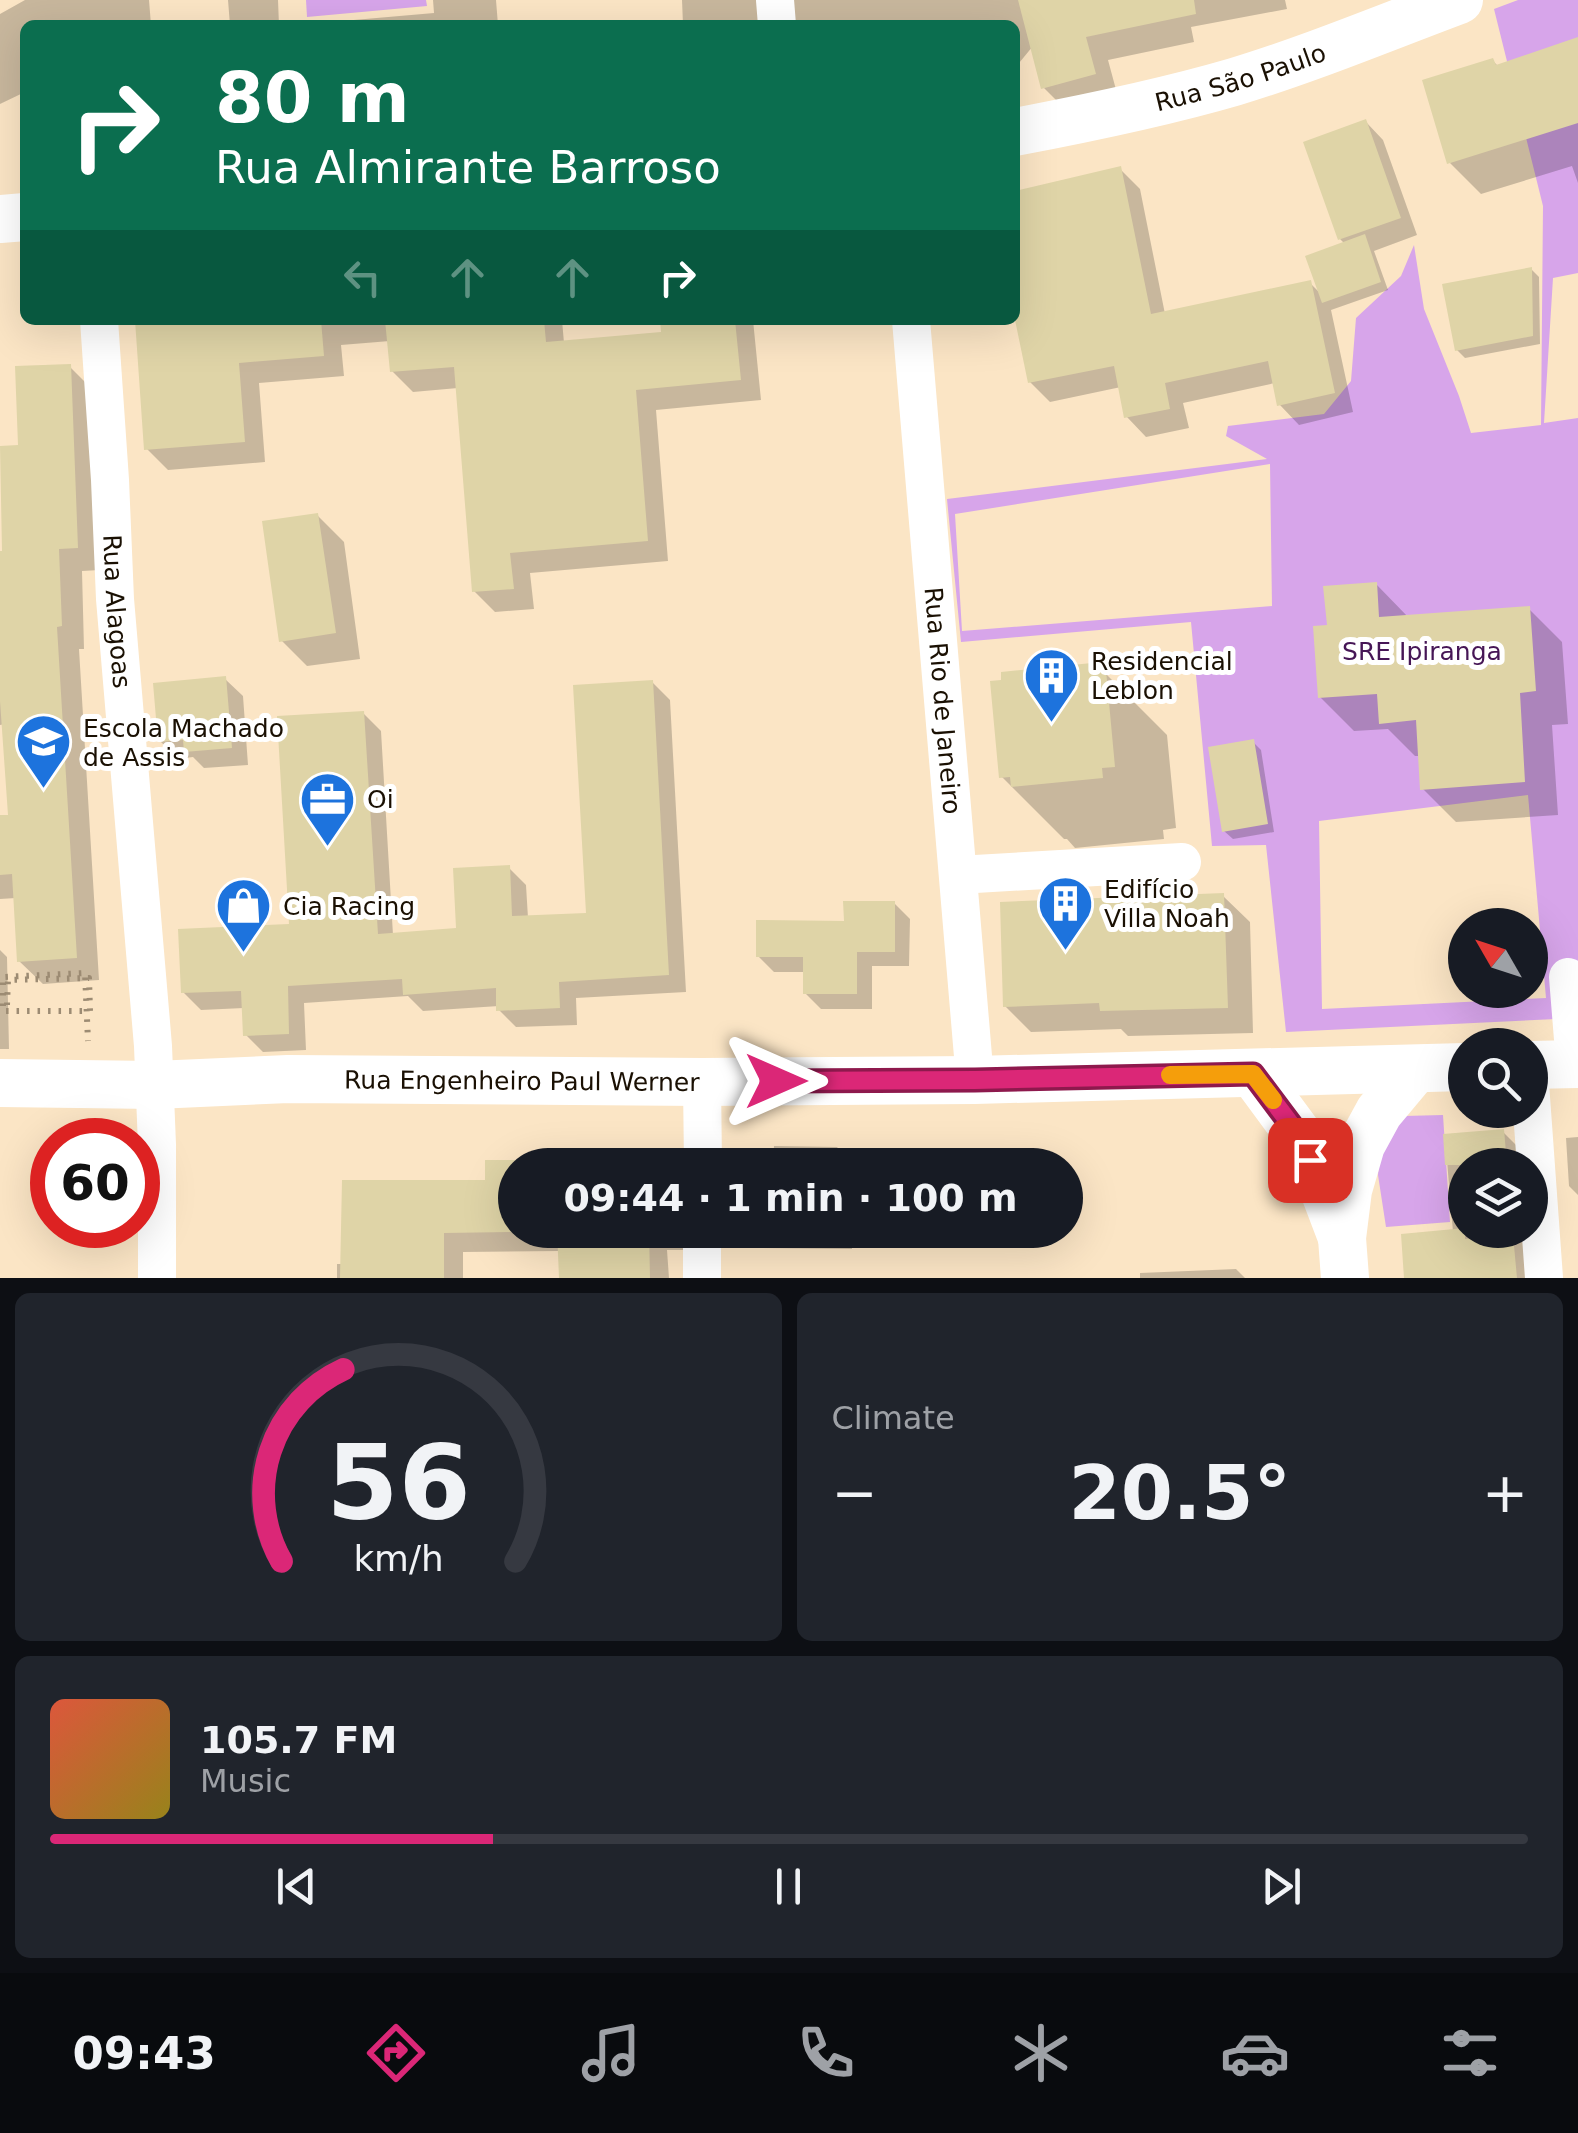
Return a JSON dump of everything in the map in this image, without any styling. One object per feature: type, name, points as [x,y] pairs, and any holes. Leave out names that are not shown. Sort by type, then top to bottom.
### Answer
[{"type":"main road","name":"Rua São Paulo","points":[[1020,131],[1145,106],[1236,81],[1459,0]]},
{"type":"main road","name":"Rua Engenheiro Paul Werner","points":[[0,1084],[155,1085],[288,1079],[975,1080],[1448,1068]]},
{"type":"main road","points":[[1344,1258],[1348,1190],[1361,1145],[1379,1112],[1414,1069]]},
{"type":"main road","points":[[1253,1074],[1298,1134],[1322,1185],[1344,1258]]},
{"type":"street","name":"Rua Alagoas","points":[[99,325],[116,599],[155,1085],[157,1278]]},
{"type":"street","name":"Rua Rio de Janeiro","points":[[911,325],[975,1080]]},
{"type":"street","points":[[958,875],[1182,862]]},
{"type":"street","points":[[1561,1064],[1568,977]]},
{"type":"street","points":[[702,1082],[703,1148]]},
{"type":"street","points":[[1533,1128],[1544,1278]]},
{"type":"street","points":[[702,1248],[702,1278]]},
{"type":"path","points":[[5,1008],[3,977],[85,973],[90,1084]]},
{"type":"path","points":[[88,978],[90,1011],[5,1008],[8,980],[88,978]]},
{"type":"green space","points":[[306,0],[426,0],[427,6],[307,17]]},
{"type":"green space","name":"SRE Ipiranga","points":[[1518,0],[1578,0],[1578,273],[1553,278],[1544,423],[1578,418],[1578,1018],[1286,1032],[1266,845],[1212,846],[1191,622],[961,642],[947,499],[1267,459],[1226,436],[1228,426],[1324,414],[1351,381],[1356,318],[1401,276],[1414,245],[1424,309],[1471,433],[1541,425],[1543,206],[1494,9]],"holes":[[[1270,464],[1272,606],[962,631],[955,514]],[[1528,795],[1538,908],[1548,908],[1548,1008],[1448,1008],[1448,1003],[1322,1009],[1319,821]]]},
{"type":"green space","points":[[1443,1115],[1448,1222],[1386,1227],[1378,1175],[1380,1150],[1404,1116]]},
{"type":"building","points":[[1018,0],[1194,0],[1196,14],[1086,37],[1096,74],[1041,89]]},
{"type":"building","points":[[1578,37],[1578,123],[1447,164],[1422,80],[1493,58],[1496,65]]},
{"type":"building","points":[[1366,119],[1401,218],[1338,240],[1303,142]]},
{"type":"building","points":[[1121,166],[1151,314],[1311,280],[1335,393],[1277,406],[1268,361],[1165,383],[1170,409],[1124,418],[1114,366],[1028,383],[1016,325],[1020,325],[1020,190]]},
{"type":"building","points":[[1365,234],[1381,282],[1322,303],[1305,256]]},
{"type":"building","points":[[1532,267],[1533,336],[1455,351],[1442,284]]},
{"type":"building","points":[[135,325],[321,325],[324,356],[239,363],[245,442],[144,450]]},
{"type":"building","points":[[385,325],[544,325],[546,342],[661,332],[660,325],[736,325],[741,380],[636,390],[648,541],[510,553],[514,589],[472,592],[454,367],[390,372]]},
{"type":"building","name":"Escola Machado de Assis","points":[[71,364],[78,548],[59,549],[62,626],[57,627],[77,958],[17,962],[12,874],[0,875],[0,815],[8,815],[0,701],[0,446],[18,445],[15,366]]},
{"type":"building","points":[[318,513],[336,633],[279,642],[262,521]]},
{"type":"building","points":[[1377,582],[1379,617],[1530,606],[1536,691],[1520,693],[1525,782],[1420,790],[1416,720],[1379,724],[1377,694],[1318,698],[1313,626],[1327,625],[1323,586]]},
{"type":"building","name":"Residencial Leblon","points":[[1092,663],[1093,672],[1106,670],[1115,767],[1102,768],[1103,778],[1011,787],[1010,777],[999,778],[990,681],[1001,680],[1001,672]]},
{"type":"building","points":[[226,676],[232,748],[184,752],[183,740],[158,742],[153,683]]},
{"type":"building","points":[[653,680],[669,975],[559,982],[560,1008],[496,1011],[496,988],[403,995],[402,979],[288,986],[289,1034],[243,1036],[241,991],[181,993],[178,929],[289,924],[277,716],[364,711],[378,934],[456,928],[453,868],[510,865],[512,916],[586,913],[573,685]]},
{"type":"building","points":[[1254,739],[1268,824],[1222,832],[1208,747]]},
{"type":"building","points":[[1224,893],[1228,1008],[1100,1011],[1099,1003],[1003,1007],[1000,902]]},
{"type":"building","points":[[843,901],[895,901],[895,952],[857,952],[857,994],[803,994],[803,957],[756,957],[756,920],[844,921]]},
{"type":"building","points":[[1504,1129],[1506,1148],[1448,1148],[1445,1165],[1443,1134]]},
{"type":"building","points":[[485,1160],[498,1160],[498,1232],[444,1233],[444,1278],[340,1278],[342,1180],[485,1180]]},
{"type":"building","points":[[1448,1230],[1448,1248],[1514,1248],[1517,1278],[1404,1278],[1401,1234]]},
{"type":"building","points":[[558,1248],[649,1248],[650,1278],[559,1278]]},
{"type":"slow traffic","points":[[1170,1075],[1253,1074],[1273,1100]]},
{"type":"place","name":"Residencial Leblon","points":[[1052,724]]},
{"type":"place","name":"Escola Machado de Assis","points":[[44,791]]},
{"type":"place","name":"Oi","points":[[328,848]]},
{"type":"place","name":"Edifício Villa Noah","points":[[1065,952]]},
{"type":"place","name":"Cia Racing","points":[[244,955]]},
{"type":"route","points":[[776,1081],[1253,1074],[1298,1134],[1310,1160]]}]
